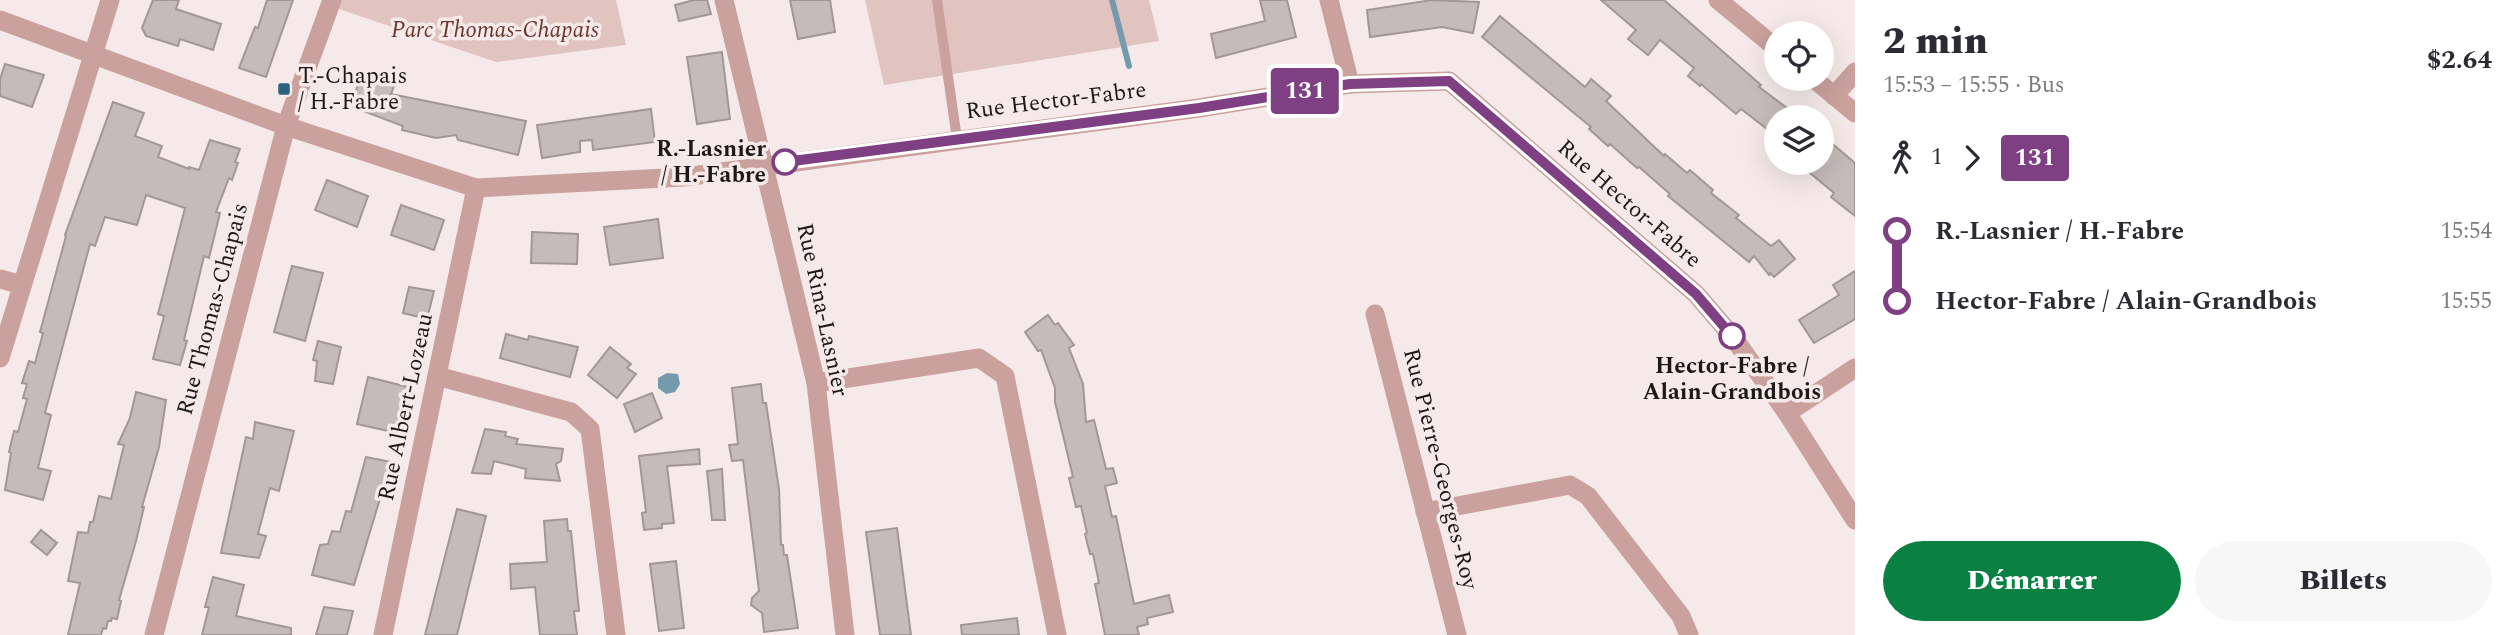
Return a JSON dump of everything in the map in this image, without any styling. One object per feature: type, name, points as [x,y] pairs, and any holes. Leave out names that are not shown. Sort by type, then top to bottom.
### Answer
[{"type":"street","points":[[0,358],[110,0]]},
{"type":"street","name":"Rue Thomas-Chapais","points":[[154,635],[286,126],[332,0]]},
{"type":"street","name":"Rue Rina-Lasnier","points":[[724,0],[816,383],[845,635]]},
{"type":"street","points":[[1329,0],[1350,84]]},
{"type":"street","points":[[1718,0],[1764,38]]},
{"type":"street","name":"Rue Hector-Fabre","points":[[0,20],[286,126],[477,188],[684,177],[1199,108],[1350,84],[1449,81],[1696,294],[1733,337],[1787,413],[1855,520]]},
{"type":"street","points":[[1834,96],[1855,72]]},
{"type":"street","points":[[1828,91],[1855,113]]},
{"type":"street","name":"Rue Albert-Lozeau","points":[[383,635],[477,188]]},
{"type":"street","points":[[0,279],[22,285]]},
{"type":"street","name":"Rue Pierre-Georges-Roy","points":[[1375,314],[1457,635]]},
{"type":"street","points":[[816,383],[979,358],[1005,376],[1057,635]]},
{"type":"street","points":[[1787,413],[1855,368]]},
{"type":"street","points":[[437,376],[571,412],[590,429],[616,635]]},
{"type":"street","points":[[1425,512],[1570,485],[1588,496],[1681,616],[1689,635]]},
{"type":"lane","points":[[937,0],[957,139]]},
{"type":"green space","name":"Parc Thomas-Chapais","points":[[332,0],[616,0],[626,45],[496,62],[330,6]]},
{"type":"green space","points":[[865,0],[1149,0],[1159,41],[884,85]]},
{"type":"water","points":[[667,373],[678,374],[680,384],[675,392],[666,394],[658,388],[658,378]]},
{"type":"building","points":[[153,0],[179,0],[176,9],[221,24],[213,50],[180,39],[178,46],[146,36],[142,28]]},
{"type":"building","points":[[267,0],[293,0],[266,77],[239,68],[255,27],[258,28]]},
{"type":"building","points":[[707,0],[711,14],[679,21],[675,5]]},
{"type":"building","points":[[790,0],[830,0],[835,32],[798,39]]},
{"type":"building","points":[[1260,0],[1287,0],[1296,37],[1216,58],[1211,34],[1265,21]]},
{"type":"building","points":[[1432,0],[1479,2],[1473,33],[1442,27],[1370,37],[1367,10]]},
{"type":"building","points":[[1601,0],[1664,0],[1761,85],[1759,87],[1783,105],[1764,105],[1764,127],[1741,109],[1736,114],[1688,76],[1694,68],[1660,40],[1648,55],[1628,39],[1636,30]]},
{"type":"building","points":[[1500,16],[1585,87],[1591,79],[1611,96],[1606,101],[1664,156],[1665,154],[1687,173],[1690,170],[1713,190],[1711,193],[1739,215],[1736,218],[1771,246],[1779,240],[1795,259],[1774,277],[1770,273],[1769,275],[1754,256],[1749,262],[1668,196],[1670,194],[1639,167],[1610,144],[1608,146],[1589,129],[1591,127],[1482,37]]},
{"type":"building","points":[[722,52],[730,119],[697,124],[687,57]]},
{"type":"building","points":[[5,64],[44,75],[32,107],[0,96],[0,79]]},
{"type":"building","points":[[362,74],[394,86],[391,94],[526,121],[518,155],[458,140],[456,135],[436,138],[402,130],[403,126],[350,106]]},
{"type":"building","points":[[113,102],[144,113],[135,136],[162,146],[158,157],[199,170],[210,140],[240,149],[235,162],[238,163],[216,212],[220,213],[209,258],[204,256],[180,365],[153,359],[164,316],[158,314],[185,208],[146,195],[137,225],[105,217],[95,246],[90,244],[45,413],[51,415],[38,468],[51,471],[43,500],[5,490],[9,452],[27,399],[23,398],[27,384],[22,383],[29,361],[35,363],[43,333],[40,332],[65,235]]},
{"type":"building","points":[[651,109],[655,142],[593,150],[592,140],[580,141],[580,152],[542,158],[537,125]]},
{"type":"building","points":[[1834,145],[1855,163],[1855,216],[1831,197],[1834,193],[1812,175],[1834,175]]},
{"type":"building","points":[[327,180],[368,196],[357,227],[315,210]]},
{"type":"building","points":[[401,205],[444,220],[434,250],[391,235]]},
{"type":"building","points":[[658,219],[663,258],[610,265],[604,227]]},
{"type":"building","points":[[532,232],[578,234],[577,264],[531,263]]},
{"type":"building","points":[[292,266],[323,273],[305,341],[274,332]]},
{"type":"building","points":[[1855,271],[1855,319],[1814,343],[1799,320],[1839,295],[1833,285]]},
{"type":"building","points":[[409,287],[434,291],[427,319],[403,313]]},
{"type":"building","points":[[1048,315],[1055,325],[1058,323],[1074,345],[1069,348],[1083,384],[1086,422],[1094,420],[1106,469],[1113,468],[1117,483],[1105,486],[1112,517],[1116,516],[1134,604],[1169,595],[1173,612],[1147,618],[1148,624],[1137,627],[1139,635],[1105,635],[1095,584],[1099,583],[1093,554],[1090,554],[1085,534],[1087,533],[1081,506],[1076,507],[1069,478],[1073,477],[1055,402],[1055,388],[1041,350],[1038,351],[1025,332]]},
{"type":"building","points":[[506,334],[528,340],[529,336],[578,347],[570,377],[500,358]]},
{"type":"building","points":[[318,341],[341,347],[333,384],[315,381],[317,361],[313,360]]},
{"type":"building","points":[[610,347],[631,364],[627,368],[636,374],[617,398],[588,375]]},
{"type":"building","points":[[368,377],[408,387],[397,433],[357,424]]},
{"type":"building","points":[[761,384],[779,489],[781,545],[784,555],[787,555],[798,628],[764,632],[762,613],[751,605],[752,598],[759,591],[743,460],[732,461],[729,445],[738,444],[732,388]]},
{"type":"building","points":[[136,392],[166,400],[159,447],[119,600],[117,619],[108,621],[101,635],[68,635],[80,583],[68,581],[78,532],[88,533],[99,496],[111,499],[124,445],[118,444],[130,418]]},
{"type":"building","points":[[652,393],[662,418],[635,432],[624,404]]},
{"type":"building","points":[[255,422],[294,431],[279,491],[270,488],[258,534],[266,536],[259,558],[221,553],[246,437],[253,439]]},
{"type":"building","points":[[485,429],[506,432],[505,436],[518,439],[516,444],[563,449],[561,461],[556,464],[560,481],[525,478],[526,469],[494,461],[491,474],[472,473]]},
{"type":"building","points":[[699,449],[700,464],[667,466],[674,523],[662,524],[662,528],[644,530],[642,513],[646,512],[639,456]]},
{"type":"building","points":[[366,457],[391,462],[354,585],[312,575],[320,545],[328,544],[332,531],[340,532],[346,511],[351,512]]},
{"type":"building","points":[[722,469],[725,520],[712,520],[707,471]]},
{"type":"building","points":[[457,509],[486,516],[457,635],[425,635]]},
{"type":"building","points":[[567,519],[568,531],[571,531],[579,611],[574,611],[577,635],[540,635],[535,587],[511,589],[510,564],[547,562],[544,521]]},
{"type":"building","points":[[897,528],[911,635],[880,635],[866,532]]},
{"type":"building","points":[[41,530],[57,543],[47,555],[31,542]]},
{"type":"building","points":[[676,561],[684,628],[659,631],[650,564]]},
{"type":"building","points":[[213,577],[244,585],[236,616],[291,628],[291,635],[202,635],[209,607],[205,607]]},
{"type":"building","points":[[324,607],[353,611],[347,635],[316,635]]},
{"type":"building","points":[[1017,618],[1019,635],[962,635],[961,625]]},
{"type":"waterway","points":[[1112,0],[1129,66]]},
{"type":"bus line","name":"131","points":[[785,162],[1199,108],[1350,84],[1449,81],[1696,294],[1732,336]]},
{"type":"place","name":"T.-Chapais / H.-Fabre","points":[[284,89]]},
{"type":"place","name":"R.-Lasnier / H.-Fabre","points":[[785,162]]},
{"type":"place","name":"Hector-Fabre / Alain-Grandbois","points":[[1732,336]]}]
